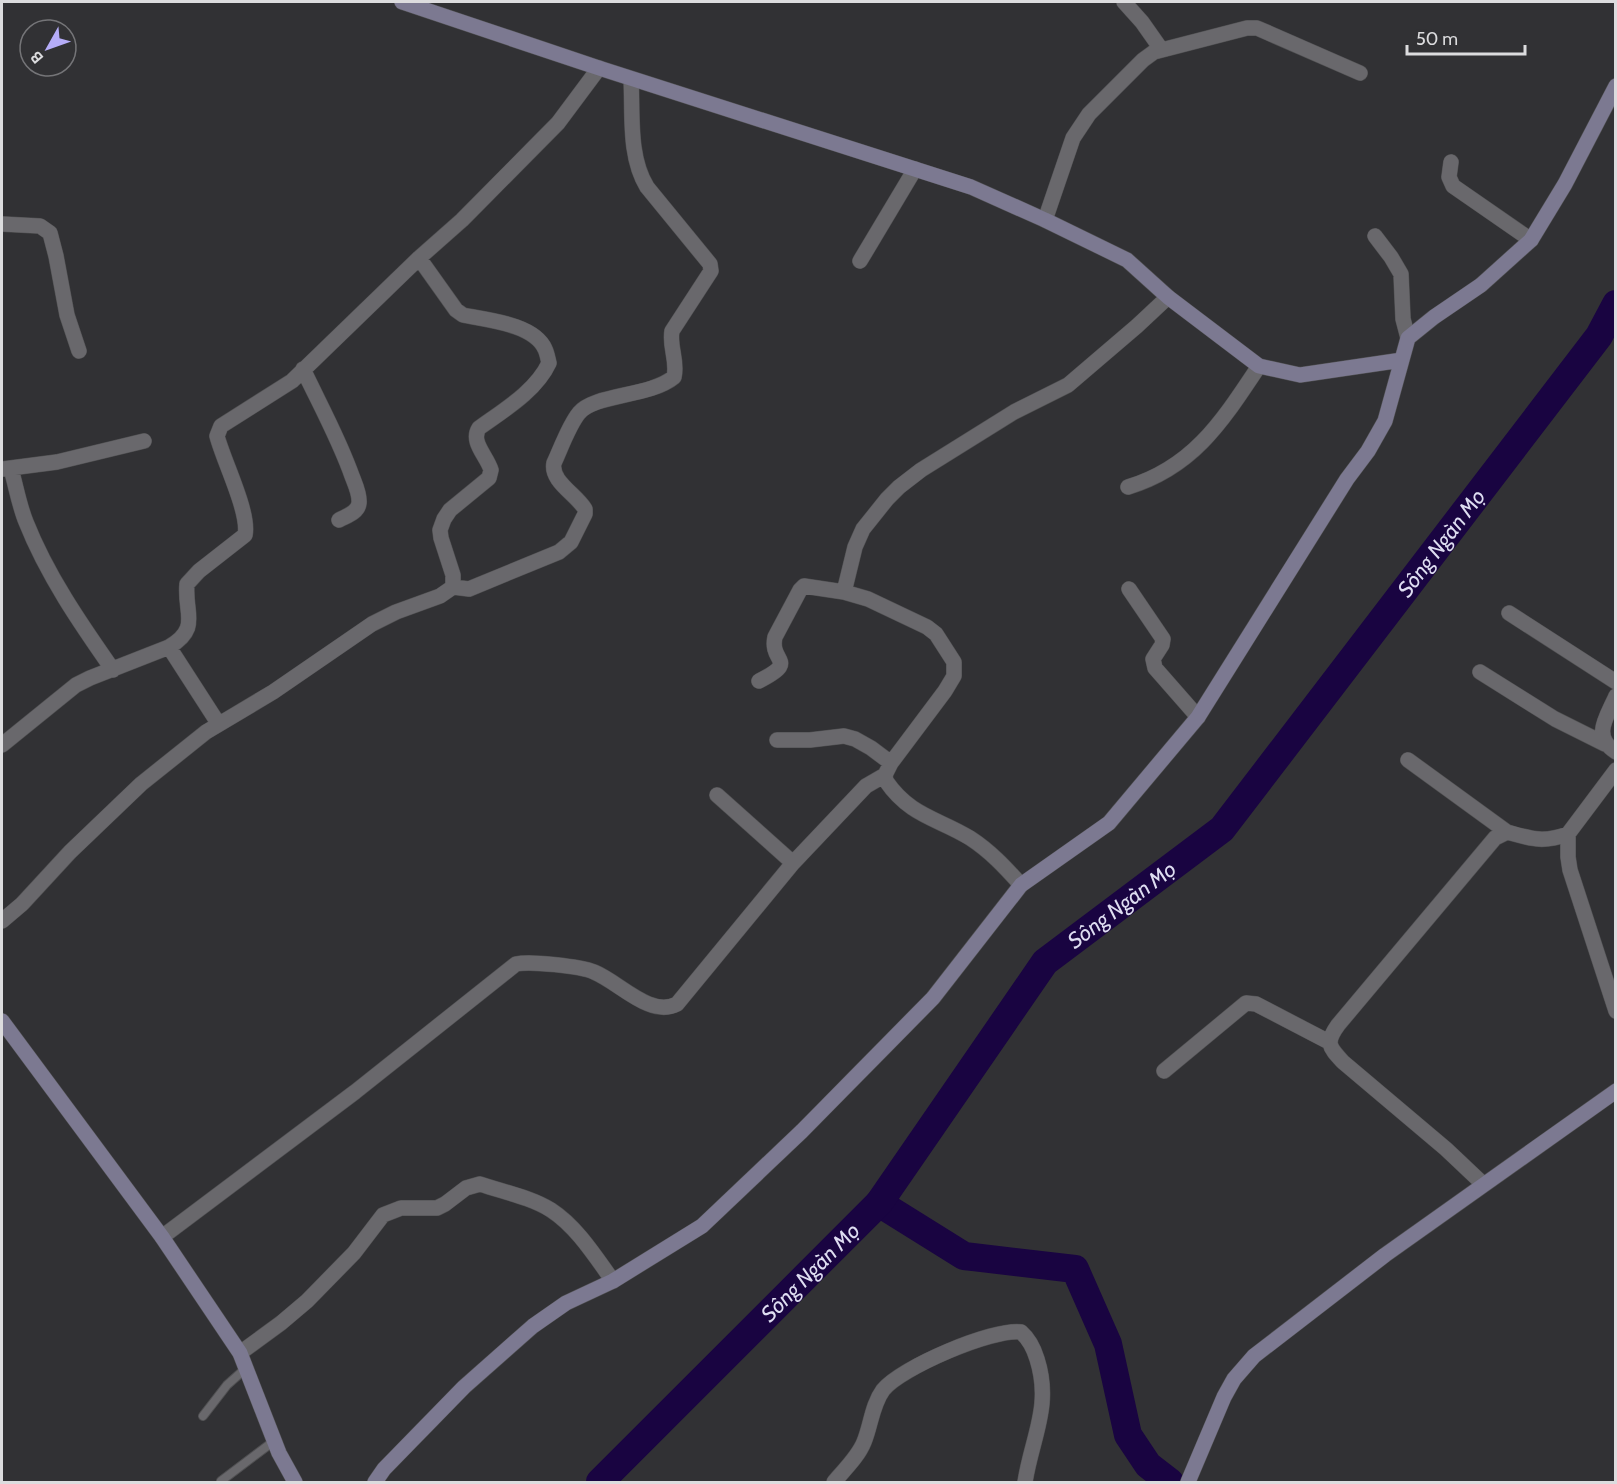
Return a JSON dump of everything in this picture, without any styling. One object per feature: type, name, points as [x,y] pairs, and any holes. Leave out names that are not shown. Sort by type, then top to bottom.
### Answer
[{"type":"street","points":[[402,2],[631,79],[971,187],[1127,260],[1168,297],[1259,366],[1300,375],[1402,360]]},
{"type":"street","points":[[1124,2],[1161,49]]},
{"type":"street","points":[[1045,220],[1073,138],[1082,123],[1143,60],[1154,52],[1246,28],[1257,28],[1360,73]]},
{"type":"street","points":[[2,745],[76,686],[180,641],[189,628],[187,590],[190,579],[245,535],[246,530],[243,513],[220,448],[218,431],[224,423],[279,390],[462,220],[537,146],[578,99],[599,68]]},
{"type":"street","points":[[2,921],[22,904],[141,784],[218,723],[273,692],[372,624],[389,615],[440,596],[453,587],[469,589],[559,552],[571,542],[585,514],[585,509],[552,470],[578,413],[593,404],[657,387],[674,377],[676,368],[670,340],[672,331],[711,272],[710,264],[639,174],[634,144],[631,79]]},
{"type":"street","points":[[1408,338],[1481,285],[1531,240],[1570,175],[1616,86]]},
{"type":"street","points":[[1451,162],[1449,177],[1453,186],[1531,240]]},
{"type":"street","points":[[860,261],[915,169]]},
{"type":"street","points":[[2,224],[40,226],[50,233],[57,256],[65,308],[79,351]]},
{"type":"street","points":[[375,1482],[384,1469],[464,1388],[533,1326],[566,1303],[613,1281],[702,1226],[802,1131],[933,998],[1021,885],[1109,823],[1198,717],[1385,421],[1408,338],[1403,319],[1401,274],[1375,236]]},
{"type":"street","points":[[419,258],[456,310],[463,315],[528,332],[545,349],[549,363],[537,381],[476,433],[476,440],[491,470],[489,478],[450,510],[440,530],[453,575],[453,587]]},
{"type":"street","points":[[844,592],[855,547],[863,529],[898,487],[1014,412],[1068,385],[1168,297]]},
{"type":"street","points":[[1128,487],[1155,477],[1207,438],[1231,409],[1259,366]]},
{"type":"street","points":[[303,369],[343,451],[358,492],[360,502],[358,508],[339,520]]},
{"type":"street","points":[[112,670],[86,632],[37,548],[6,469],[57,462],[144,441]]},
{"type":"street","points":[[162,1237],[355,1092],[516,964],[591,971],[650,1006],[664,1008],[677,1004],[793,863],[866,786],[888,769],[945,691],[955,672],[954,662],[936,634],[927,627],[868,599],[844,592],[804,586],[775,637],[780,668],[759,681]]},
{"type":"street","points":[[1129,589],[1163,639],[1153,659],[1153,665],[1198,717]]},
{"type":"street","points":[[1509,613],[1616,682]]},
{"type":"street","points":[[169,647],[218,723]]},
{"type":"street","points":[[1480,672],[1555,719],[1610,748]]},
{"type":"street","points":[[1610,748],[1602,736],[1602,729],[1616,696]]},
{"type":"street","points":[[777,740],[810,740],[844,736],[871,748],[888,769],[890,786],[914,811],[980,844],[998,859],[1021,885]]},
{"type":"street","points":[[1408,760],[1507,832],[1542,841],[1569,834]]},
{"type":"street","points":[[1616,770],[1569,834],[1568,857],[1570,870],[1616,1011]]},
{"type":"street","points":[[717,795],[793,863]]},
{"type":"street","points":[[1329,1042],[1338,1025],[1382,971],[1495,838],[1507,832]]},
{"type":"street","points":[[1164,1071],[1246,1003],[1256,1004],[1329,1042],[1335,1054],[1343,1062],[1446,1149],[1483,1184]]},
{"type":"street","points":[[2,1021],[162,1237],[240,1353],[274,1441],[295,1482]]},
{"type":"street","points":[[1188,1482],[1224,1397],[1234,1379],[1254,1356],[1483,1184],[1615,1092]]},
{"type":"street","points":[[240,1353],[307,1301],[354,1252],[383,1215],[401,1208],[437,1208],[472,1185],[480,1184],[552,1211],[570,1226],[613,1281]]},
{"type":"street","points":[[834,1482],[861,1449],[880,1395],[890,1384],[922,1363],[980,1339],[1014,1331],[1021,1332],[1029,1342],[1043,1377],[1043,1400],[1025,1482]]},
{"type":"lane","points":[[203,1416],[227,1385],[245,1369]]},
{"type":"lane","points":[[221,1481],[274,1441]]},
{"type":"waterway","name":"Sông Ngàn Mọ","points":[[600,1482],[879,1203],[1045,962],[1222,829],[1599,336],[1616,304]]},
{"type":"waterway","points":[[879,1203],[964,1256],[1075,1269],[1108,1344],[1128,1435],[1148,1465],[1170,1482]]}]
